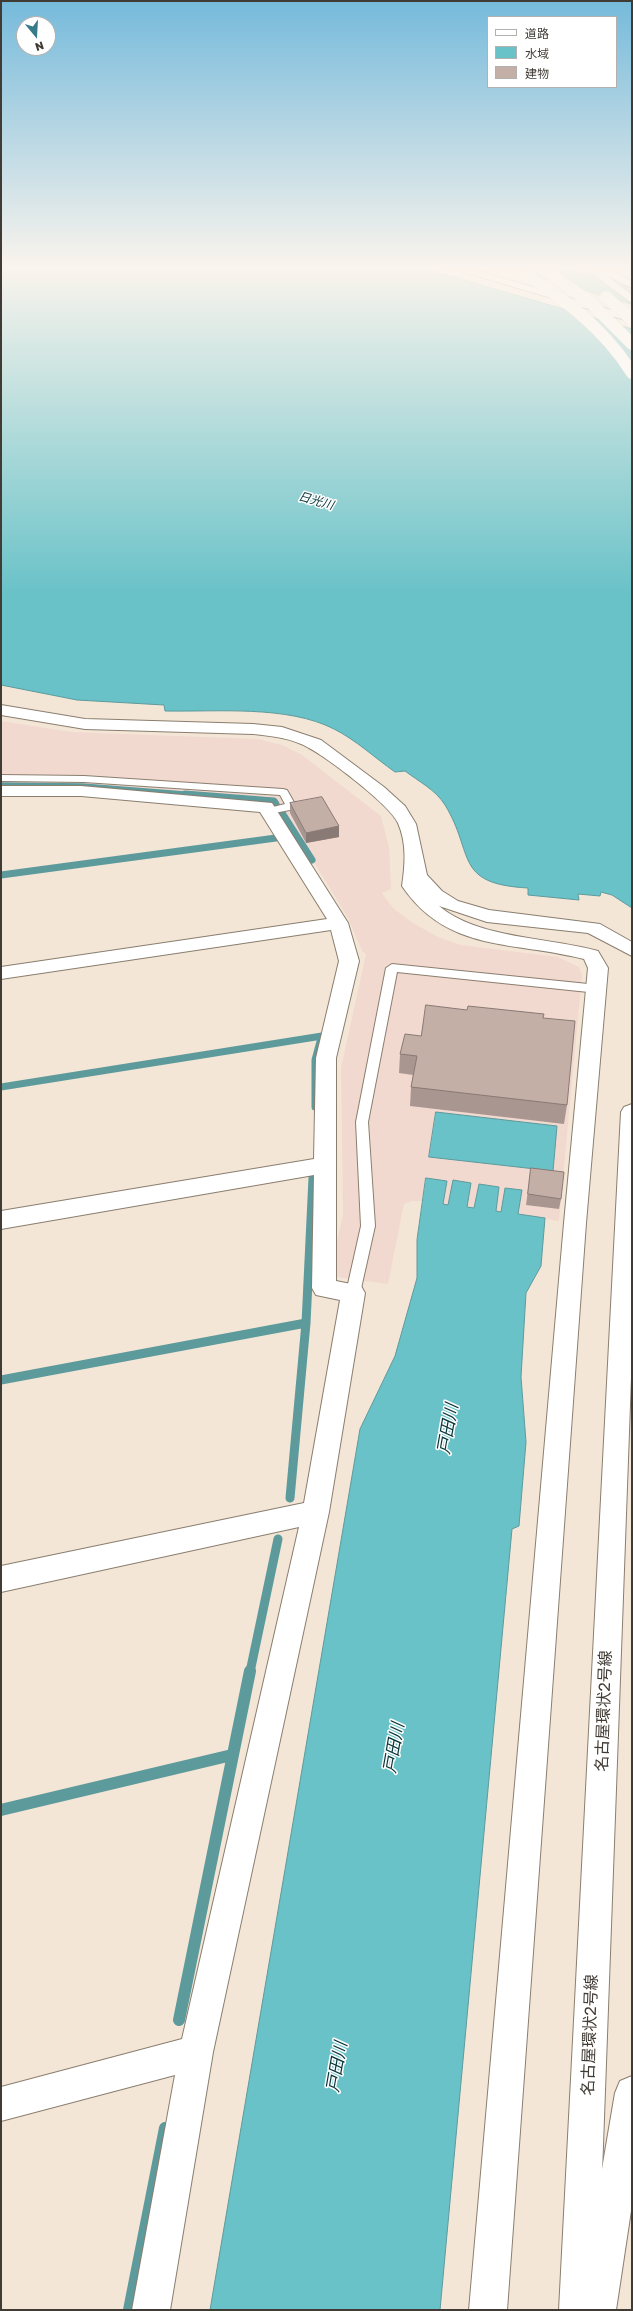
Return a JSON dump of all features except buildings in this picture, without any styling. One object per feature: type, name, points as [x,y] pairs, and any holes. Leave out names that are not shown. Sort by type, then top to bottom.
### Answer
[{"type":"main road","points":[[1,710],[85,724],[253,729],[282,732],[299,738],[314,744],[378,791],[399,810],[407,824],[418,876],[435,895],[451,905],[487,916],[593,928],[632,950]]},
{"type":"main road","points":[[1,791],[81,791],[266,807],[339,922],[349,961],[326,1058],[324,1288],[353,1294],[316,1512],[196,2052],[151,2310]]},
{"type":"main road","points":[[415,863],[411,886],[421,900],[438,914],[457,926],[483,933],[575,950],[591,955],[598,968],[598,989],[575,1223],[488,2310]]},
{"type":"main road","points":[[1,973],[339,922]]},
{"type":"main road","name":"名古屋環状2号線","points":[[578,2310],[620,1343],[632,1112]]},
{"type":"main road","points":[[1,1220],[325,1165]]},
{"type":"main road","points":[[1,1578],[316,1512]]},
{"type":"main road","points":[[1,2104],[196,2052]]},
{"type":"main road","points":[[597,2310],[632,2093]]},
{"type":"lane","points":[[1,778],[84,779],[282,792],[290,804],[286,808],[269,811]]},
{"type":"lane","points":[[353,1294],[368,1226],[362,1122],[392,968],[598,989]]},
{"type":"shaded area","points":[[1,721],[72,732],[258,739],[282,745],[302,755],[381,816],[389,847],[391,889],[382,893],[393,908],[413,923],[438,937],[461,945],[558,957],[579,967],[582,975],[559,1221],[518,1214],[521,1190],[501,1212],[496,1211],[499,1187],[479,1184],[474,1208],[467,1207],[471,1183],[448,1205],[443,1204],[426,1178],[422,1201],[412,1201],[404,1204],[388,1284],[329,1276],[343,1215],[341,1068],[366,954],[362,951],[348,918],[276,800],[83,784],[1,784]]},
{"type":"water","name":"日光川","points":[[1,378],[632,378],[632,908],[612,895],[601,892],[600,896],[578,894],[579,900],[528,895],[528,888],[504,885],[488,880],[477,873],[470,863],[454,822],[445,805],[437,795],[405,771],[395,772],[350,738],[315,721],[295,716],[251,711],[165,711],[164,705],[77,700],[1,685]]},
{"type":"water","points":[[436,1112],[557,1126],[553,1171],[429,1157]]},
{"type":"water","name":"戸田川","points":[[426,1178],[447,1181],[443,1204],[448,1205],[453,1180],[471,1183],[467,1207],[474,1208],[479,1184],[499,1187],[496,1211],[501,1212],[505,1188],[522,1190],[518,1214],[545,1218],[541,1266],[526,1293],[521,1377],[526,1442],[519,1526],[512,1529],[440,2310],[210,2310],[360,1429],[395,1356],[417,1278],[417,1240]]},
{"type":"waterway","points":[[1,785],[82,786],[197,795]]},
{"type":"waterway","points":[[185,794],[274,801],[276,804]]},
{"type":"waterway","points":[[282,813],[312,860]]},
{"type":"waterway","points":[[1,875],[276,838]]},
{"type":"waterway","points":[[1,1087],[322,1036]]},
{"type":"waterway","points":[[315,1107],[315,1060],[321,1038]]},
{"type":"waterway","points":[[306,1323],[313,1178]]},
{"type":"waterway","points":[[1,1380],[306,1323]]},
{"type":"waterway","points":[[290,1498],[306,1323]]},
{"type":"waterway","points":[[250,1672],[278,1539]]},
{"type":"waterway","points":[[179,2020],[250,1671]]},
{"type":"waterway","points":[[1,1810],[232,1755]]},
{"type":"waterway","points":[[129,2310],[165,2128]]}]
